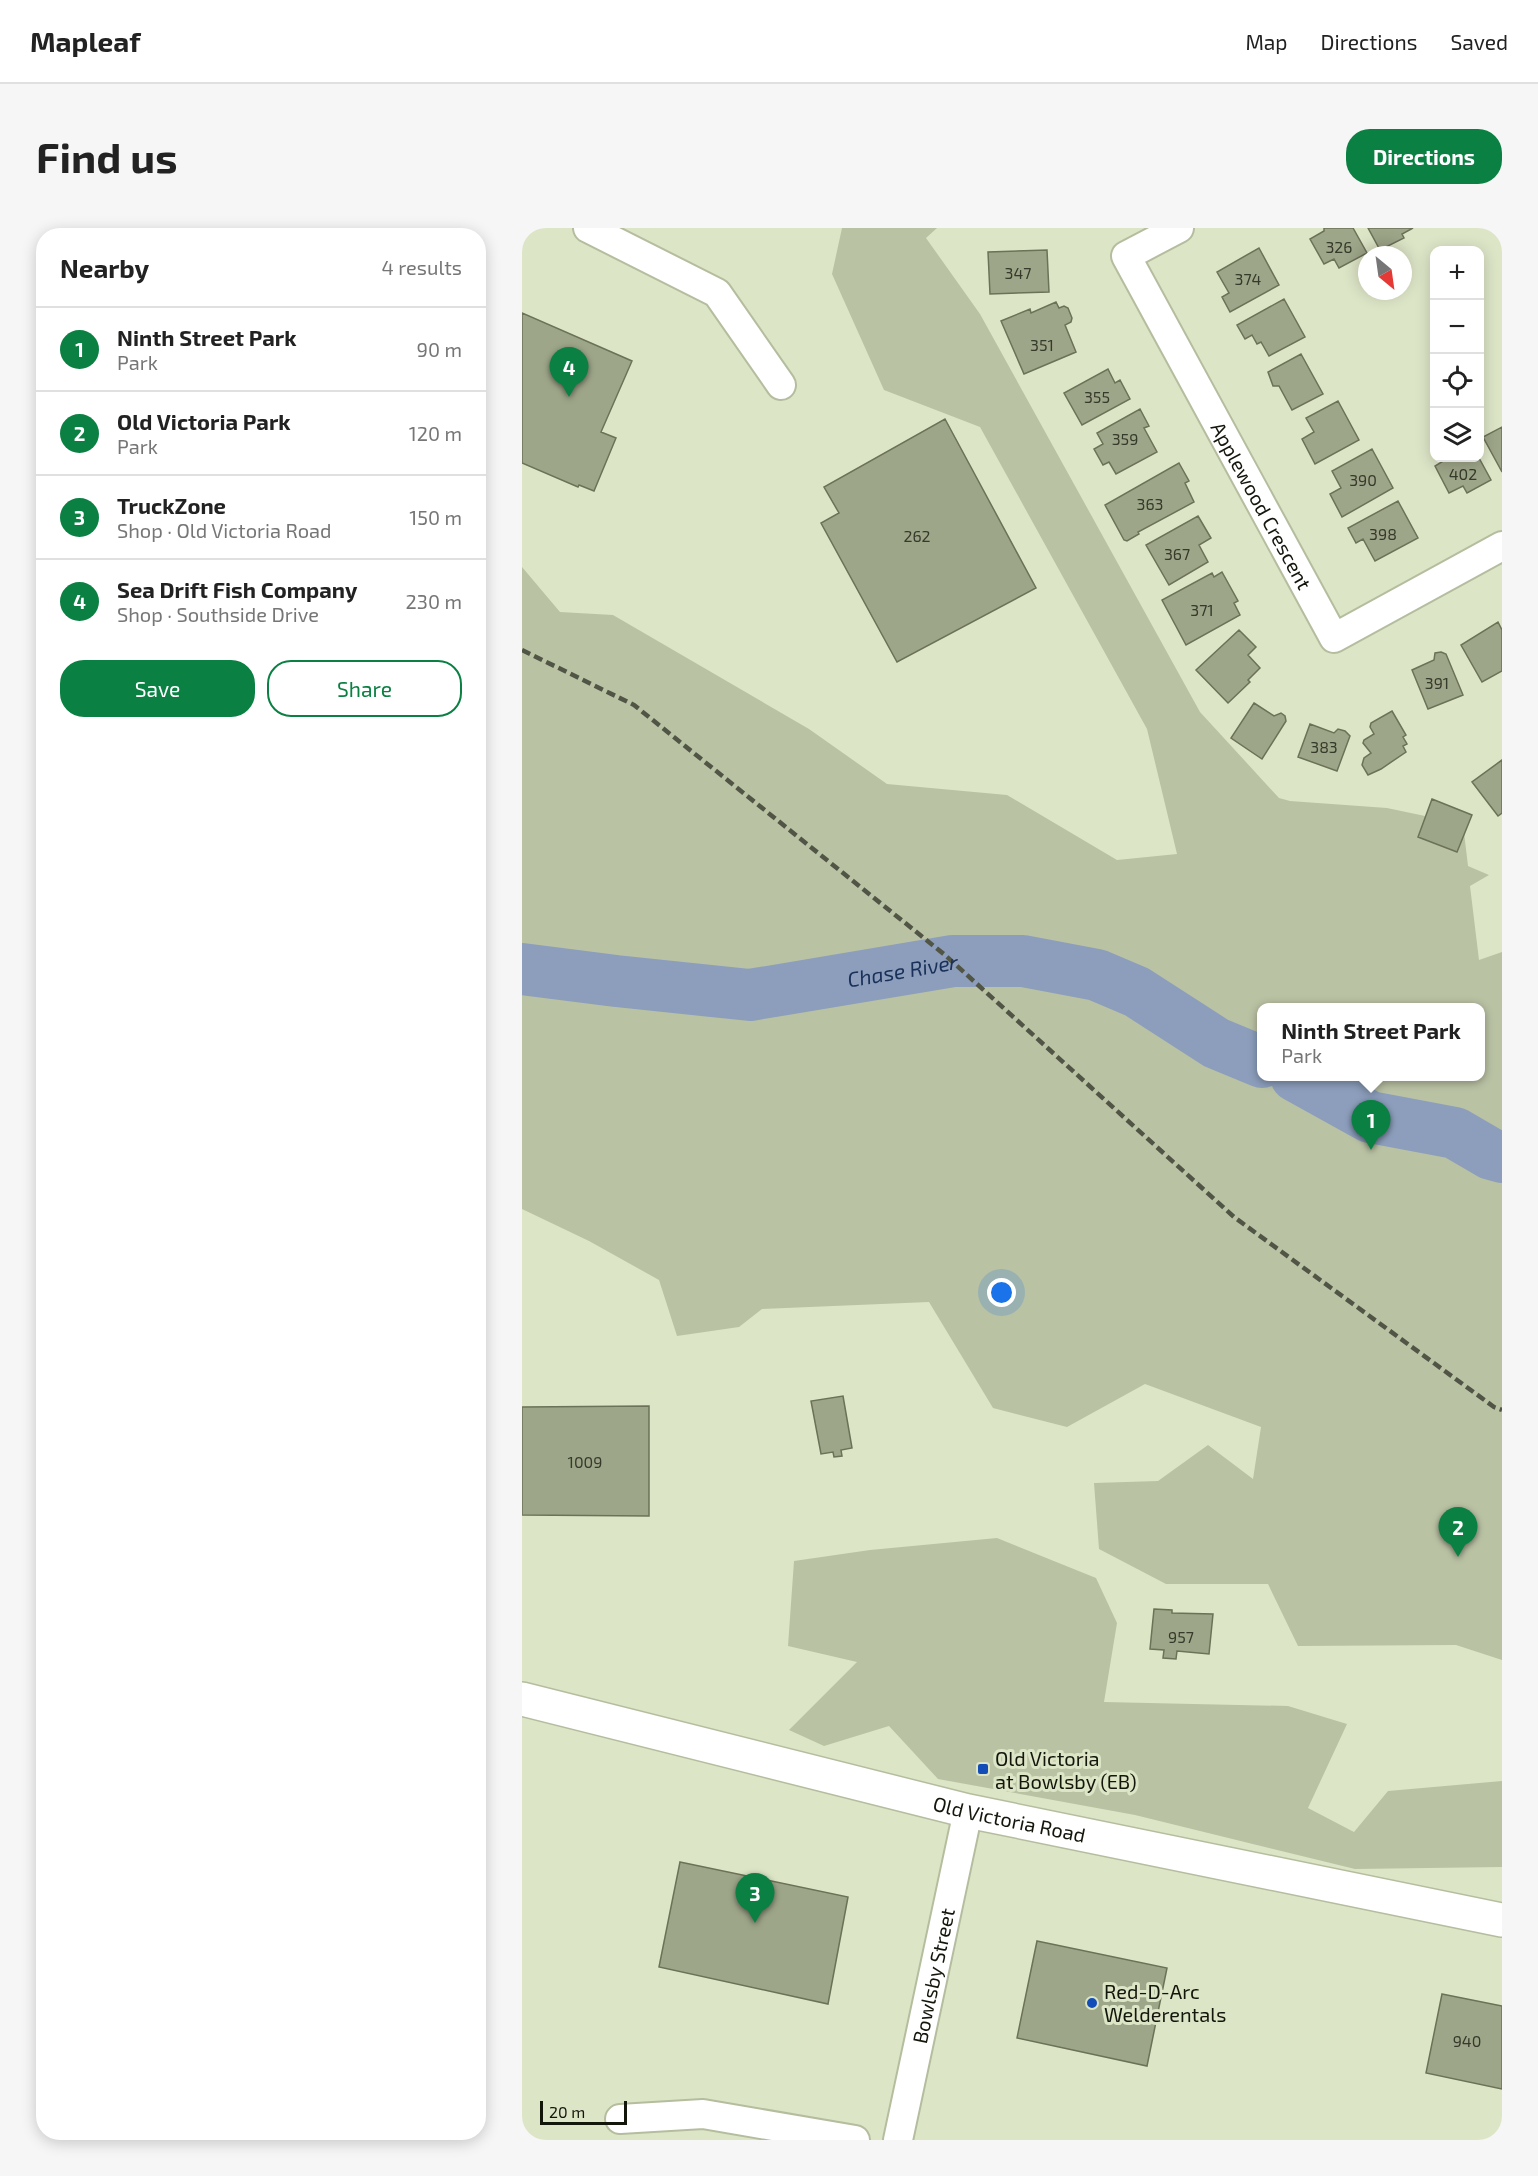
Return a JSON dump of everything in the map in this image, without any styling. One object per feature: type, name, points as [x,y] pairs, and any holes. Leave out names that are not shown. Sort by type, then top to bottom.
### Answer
[{"type":"street","points":[[588,228],[717,293],[781,385]]},
{"type":"street","name":"Applewood Crescent","points":[[1179,228],[1126,256],[1334,638],[1502,546]]},
{"type":"street","name":"Old Victoria Road","points":[[522,1699],[968,1811],[1502,1920]]},
{"type":"street","name":"Bowlsby Street","points":[[898,2140],[968,1811]]},
{"type":"street","points":[[620,2119],[703,2114],[855,2140]]},
{"type":"green space","points":[[842,228],[937,228],[926,238],[980,314],[1200,712],[1279,798],[1290,801],[1387,808],[1463,824],[1468,866],[1489,875],[1470,886],[1479,960],[1502,952],[1502,1660],[1456,1645],[1298,1646],[1268,1584],[1166,1584],[1099,1549],[1094,1483],[1158,1481],[1208,1445],[1253,1479],[1261,1427],[1145,1384],[1067,1427],[993,1408],[929,1302],[762,1309],[739,1327],[677,1336],[659,1280],[589,1241],[522,1209],[522,567],[560,612],[613,615],[809,729],[887,784],[1007,795],[1117,860],[1177,854],[1147,729],[980,427],[884,390],[832,274]]},
{"type":"green space","points":[[997,1538],[1096,1578],[1117,1623],[1104,1702],[1288,1706],[1347,1724],[1308,1808],[1354,1832],[1388,1791],[1502,1781],[1502,1867],[1355,1869],[1135,1815],[938,1779],[889,1726],[824,1746],[789,1730],[857,1662],[788,1646],[794,1561],[870,1550]]},
{"type":"building","points":[[1324,228],[1353,228],[1363,246],[1358,246],[1358,258],[1339,268],[1334,259],[1324,264],[1310,239],[1324,231]]},
{"type":"building","points":[[1368,228],[1413,228],[1402,234],[1404,238],[1388,246],[1378,246]]},
{"type":"building","points":[[1259,248],[1279,285],[1230,312],[1222,297],[1229,293],[1217,272]]},
{"type":"building","points":[[1047,250],[1049,292],[990,294],[988,252]]},
{"type":"building","points":[[1284,299],[1305,337],[1269,356],[1261,342],[1257,344],[1252,335],[1245,339],[1237,325]]},
{"type":"building","points":[[1056,302],[1059,308],[1064,306],[1068,308],[1072,318],[1071,322],[1065,325],[1076,352],[1024,374],[1001,321],[1030,309],[1031,313]]},
{"type":"building","points":[[522,313],[632,361],[601,432],[616,438],[594,491],[579,485],[578,487],[522,463]]},
{"type":"building","points":[[1301,354],[1323,394],[1292,410],[1279,386],[1273,386],[1268,372]]},
{"type":"building","points":[[1108,369],[1115,383],[1120,380],[1130,399],[1082,425],[1064,393]]},
{"type":"building","points":[[1338,401],[1359,440],[1315,464],[1302,439],[1314,432],[1306,418]]},
{"type":"building","points":[[1140,409],[1149,426],[1144,428],[1157,452],[1116,474],[1109,462],[1103,465],[1094,449],[1103,444],[1097,433]]},
{"type":"building","points":[[945,419],[1036,588],[897,662],[821,523],[839,513],[824,487]]},
{"type":"building","points":[[1502,427],[1502,472],[1484,439],[1484,436]]},
{"type":"building","points":[[1372,449],[1393,488],[1342,517],[1330,494],[1341,488],[1332,471]]},
{"type":"building","points":[[1442,462],[1481,462],[1491,480],[1467,493],[1463,486],[1449,493],[1435,466]]},
{"type":"building","points":[[1179,463],[1189,481],[1185,483],[1194,502],[1138,532],[1139,534],[1127,541],[1124,540],[1105,505]]},
{"type":"building","points":[[1398,501],[1418,538],[1375,561],[1363,539],[1356,543],[1348,528]]},
{"type":"building","points":[[1198,516],[1211,538],[1199,545],[1208,562],[1169,585],[1146,545]]},
{"type":"building","points":[[1222,572],[1238,601],[1234,603],[1240,615],[1186,645],[1162,600],[1212,573],[1214,577]]},
{"type":"building","points":[[1498,622],[1502,630],[1502,671],[1482,682],[1461,645]]},
{"type":"building","points":[[1239,630],[1256,647],[1248,655],[1260,668],[1248,680],[1250,682],[1228,703],[1196,670]]},
{"type":"building","points":[[1435,653],[1446,654],[1463,695],[1428,709],[1412,670],[1434,660]]},
{"type":"building","points":[[1254,703],[1274,716],[1281,713],[1285,716],[1286,721],[1262,759],[1231,738]]},
{"type":"building","points":[[1392,711],[1406,735],[1403,737],[1407,744],[1403,746],[1406,752],[1368,775],[1362,765],[1364,758],[1371,753],[1363,743],[1364,740],[1374,734],[1370,727],[1371,723]]},
{"type":"building","points":[[1310,724],[1334,733],[1338,729],[1345,731],[1350,736],[1337,771],[1298,757]]},
{"type":"building","points":[[1502,760],[1502,813],[1498,816],[1472,782]]},
{"type":"building","points":[[1432,799],[1472,815],[1457,852],[1418,837]]},
{"type":"building","points":[[843,1396],[852,1448],[841,1450],[842,1456],[834,1457],[833,1452],[821,1454],[811,1401]]},
{"type":"building","points":[[649,1406],[649,1516],[522,1515],[522,1407]]},
{"type":"building","points":[[1154,1609],[1172,1610],[1172,1613],[1213,1614],[1209,1654],[1177,1651],[1176,1659],[1163,1658],[1164,1650],[1150,1649]]},
{"type":"building","points":[[680,1862],[848,1897],[828,2004],[659,1967]]},
{"type":"building","name":"Red-D-Arc Welderentals","points":[[1037,1941],[1167,1968],[1147,2066],[1017,2038]]},
{"type":"building","points":[[1442,1994],[1502,2006],[1502,2089],[1426,2073]]},
{"type":"waterway","name":"Chase River","points":[[522,969],[750,995],[953,961],[1023,961],[1097,975],[1137,992],[1216,1043],[1257,1060]]},
{"type":"waterway","name":"Chase River","points":[[1305,1081],[1370,1117],[1455,1133],[1491,1154],[1502,1157]]},
{"type":"railway","points":[[522,650],[634,705],[945,955],[1234,1217],[1494,1407],[1502,1410]]},
{"type":"place","name":"Sea Drift Fish Company","points":[[569,397]]},
{"type":"place","name":"Ninth Street Park","points":[[1371,1150]]},
{"type":"place","name":"Old Victoria Park","points":[[1458,1557]]},
{"type":"place","name":"Old Victoria at Bowlsby (EB)","points":[[983,1769]]},
{"type":"place","name":"TruckZone","points":[[755,1923]]},
{"type":"place","name":"Red-D-Arc Welderentals","points":[[1092,2003]]}]
